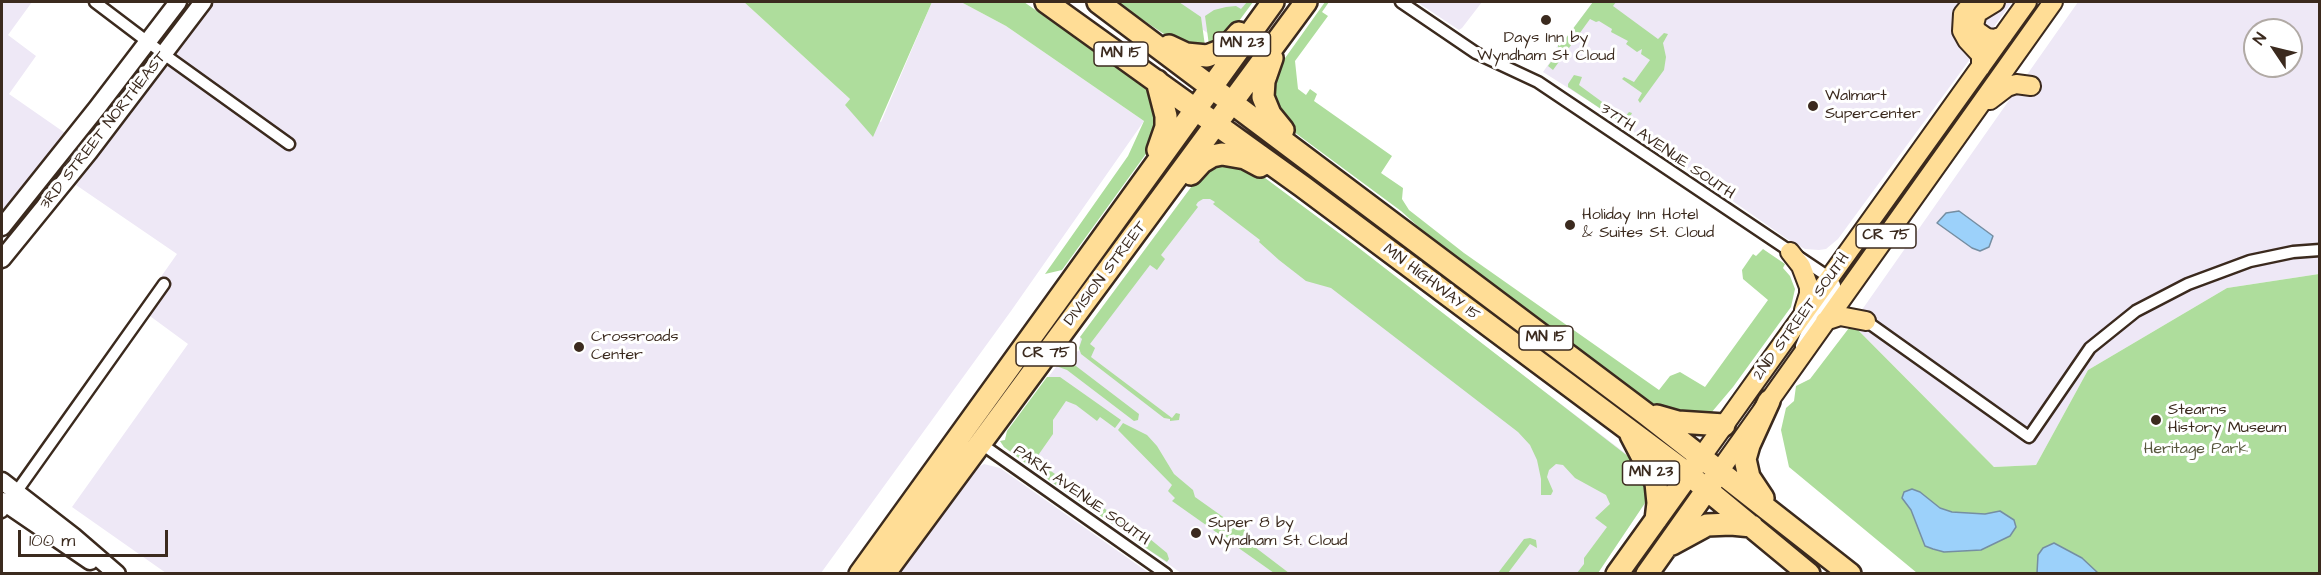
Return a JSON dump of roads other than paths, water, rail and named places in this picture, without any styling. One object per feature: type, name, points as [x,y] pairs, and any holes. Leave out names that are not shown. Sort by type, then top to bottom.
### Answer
[{"type":"highway","name":"MN HIGHWAY 15","points":[[1046,2],[1302,186],[1628,429],[1707,489],[1809,573]]},
{"type":"highway","name":"MN HIGHWAY 15","points":[[1098,2],[1702,456],[1850,573]]},
{"type":"highway","points":[[1139,32],[1186,54],[1208,56],[1225,49],[1262,2]]},
{"type":"highway","name":"DIVISION STREET","points":[[860,573],[1273,2]]},
{"type":"highway","name":"DIVISION STREET","points":[[884,573],[1306,2]]},
{"type":"highway","points":[[1292,21],[1267,70],[1263,94],[1270,114],[1300,152]]},
{"type":"highway","points":[[1150,170],[1166,128],[1166,116],[1157,81]]},
{"type":"highway","points":[[1127,246],[1154,225],[1195,169],[1212,156],[1231,154],[1245,158],[1302,186]]},
{"type":"highway","points":[[1769,401],[1745,459],[1749,477],[1769,509]]},
{"type":"highway","points":[[1646,414],[1678,422],[1724,425]]},
{"type":"highway","name":"MN 23","points":[[1628,429],[1656,483],[1658,502],[1656,520]]},
{"type":"highway","name":"2ND STREET SOUTH","points":[[1617,573],[1702,456]]},
{"type":"highway","points":[[1647,573],[1720,470]]},
{"type":"highway","points":[[1666,547],[1707,525],[1752,526]]},
{"type":"main road","name":"3RD STREET NORTHEAST","points":[[2,227],[178,2]]},
{"type":"main road","name":"3RD STREET NORTHEAST","points":[[2,259],[165,55],[203,2]]},
{"type":"main road","points":[[1974,2],[1963,14],[1962,31],[1966,40],[1982,55],[1981,67]]},
{"type":"main road","points":[[1995,2],[1985,6],[1977,13],[1974,25],[1977,32],[1987,38],[1994,39],[2003,36]]},
{"type":"main road","name":"2ND STREET SOUTH","points":[[1702,456],[2027,2]]},
{"type":"main road","name":"2ND STREET SOUTH","points":[[1720,470],[2053,2]]},
{"type":"main road","points":[[1968,120],[2007,87],[2016,84],[2031,86],[2020,68],[2022,45]]},
{"type":"main road","points":[[1790,252],[1801,266],[1809,287],[1809,299],[1802,316]]},
{"type":"main road","points":[[1851,286],[1854,305],[1866,321]]},
{"type":"main road","points":[[1825,321],[1840,316],[1866,321]]},
{"type":"main road","points":[[2,481],[6,503],[56,540],[112,573]]},
{"type":"main road","points":[[6,503],[80,541],[117,573]]},
{"type":"street","points":[[95,2],[289,144]]},
{"type":"street","name":"37TH AVENUE SOUTH","points":[[1401,2],[1476,53],[1538,82],[1830,278]]},
{"type":"street","points":[[1866,321],[2029,437],[2090,348],[2136,311],[2188,284],[2250,261],[2294,252],[2319,250]]},
{"type":"street","points":[[1794,364],[1808,329],[1835,288],[1830,278]]},
{"type":"street","points":[[6,503],[164,284]]},
{"type":"street","name":"PARK AVENUE SOUTH","points":[[980,443],[1166,573]]},
{"type":"water","points":[[1959,211],[1993,236],[1989,247],[1980,251],[1972,248],[1937,223],[1946,213]]},
{"type":"water","points":[[1912,489],[1920,492],[1940,508],[1952,512],[1985,514],[2000,511],[2014,520],[2016,527],[2010,536],[1981,550],[1944,552],[1933,549],[1925,546],[1911,510],[1902,498],[1904,492]]},
{"type":"water","points":[[2054,543],[2082,558],[2098,573],[2037,573],[2038,555],[2043,548]]},
{"type":"place","name":"Days Inn by Wyndham St Cloud","points":[[1546,20]]},
{"type":"place","name":"Walmart Supercenter","points":[[1813,106]]},
{"type":"place","name":"Holiday Inn Hotel & Suites St. Cloud","points":[[1570,225]]},
{"type":"place","name":"Crossroads Center","points":[[579,347]]},
{"type":"place","name":"Stearns History Museum","points":[[2156,420]]},
{"type":"place","name":"Super 8 by Wyndham St. Cloud","points":[[1196,533]]},
{"type":"park label","name":"Heritage Park","points":[[2196,450]]}]
